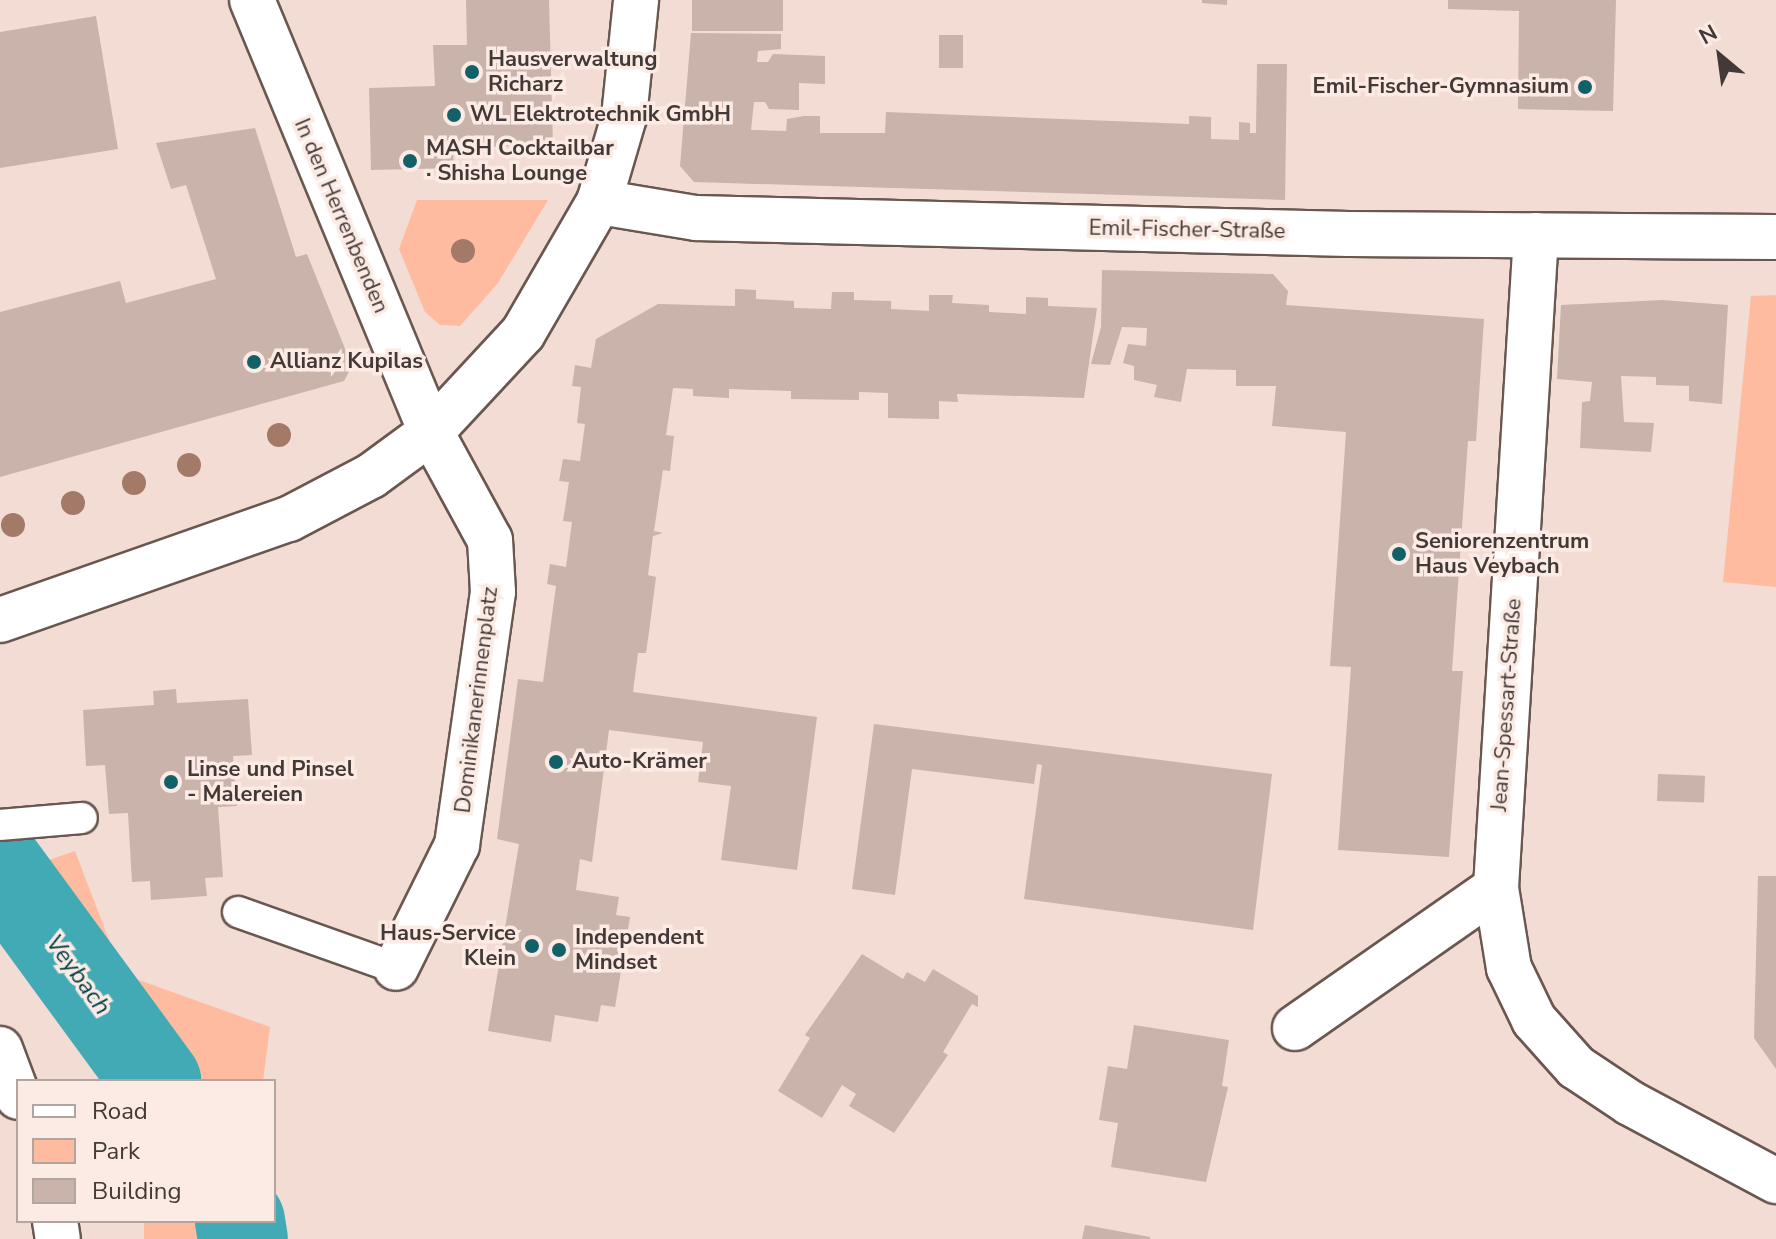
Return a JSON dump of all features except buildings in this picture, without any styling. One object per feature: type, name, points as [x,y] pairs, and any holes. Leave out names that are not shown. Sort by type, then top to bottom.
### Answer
[{"type":"street","name":"In den Herrenbenden","points":[[252,0],[431,432]]},
{"type":"street","points":[[0,649],[12,616],[289,519],[371,476],[431,432],[523,333],[599,202],[624,117],[636,0]]},
{"type":"street","name":"Emil-Fischer-Straße","points":[[599,202],[696,218],[1776,237]]},
{"type":"street","name":"Jean-Spessart-Straße","points":[[1536,235],[1496,888],[1509,968],[1520,996],[1553,1045],[1602,1086],[1776,1181]]},
{"type":"street","name":"Dominikanerinnenplatz","points":[[396,968],[457,845],[493,592],[490,540],[431,432]]},
{"type":"street","points":[[1295,1028],[1496,888]]},
{"type":"street","points":[[0,1049],[16,1092]]},
{"type":"lane","points":[[0,825],[82,818]]},
{"type":"lane","points":[[238,912],[396,968]]},
{"type":"green space","points":[[417,200],[548,200],[498,283],[460,326],[440,325],[425,312],[399,249]]},
{"type":"green space","points":[[1776,295],[1776,587],[1723,582],[1751,296]]},
{"type":"green space","points":[[75,851],[122,974],[270,1027],[263,1079],[102,1079],[83,1035],[0,910],[0,867],[13,855],[49,860]]},
{"type":"green space","points":[[144,1223],[267,1223],[267,1239],[144,1239]]},
{"type":"waterway","name":"Veybach","points":[[1,869],[155,1079]]},
{"type":"waterway","name":"Veybach","points":[[240,1223],[243,1239]]},
{"type":"place","name":"Hausverwaltung Richarz","points":[[472,72]]},
{"type":"place","name":"Emil-Fischer-Gymnasium","points":[[1585,87]]},
{"type":"place","name":"WL Elektrotechnik GmbH","points":[[454,115]]},
{"type":"place","name":"MASH Cocktailbar · Shisha Lounge","points":[[410,161]]},
{"type":"place","name":"Allianz Kupilas","points":[[254,362]]},
{"type":"place","name":"Seniorenzentrum Haus Veybach","points":[[1399,554]]},
{"type":"place","name":"Auto-Krämer","points":[[556,762]]},
{"type":"place","name":"Linse und Pinsel - Malereien","points":[[171,782]]},
{"type":"place","name":"Haus-Service Klein","points":[[532,946]]},
{"type":"place","name":"Independent Mindset","points":[[559,950]]}]
